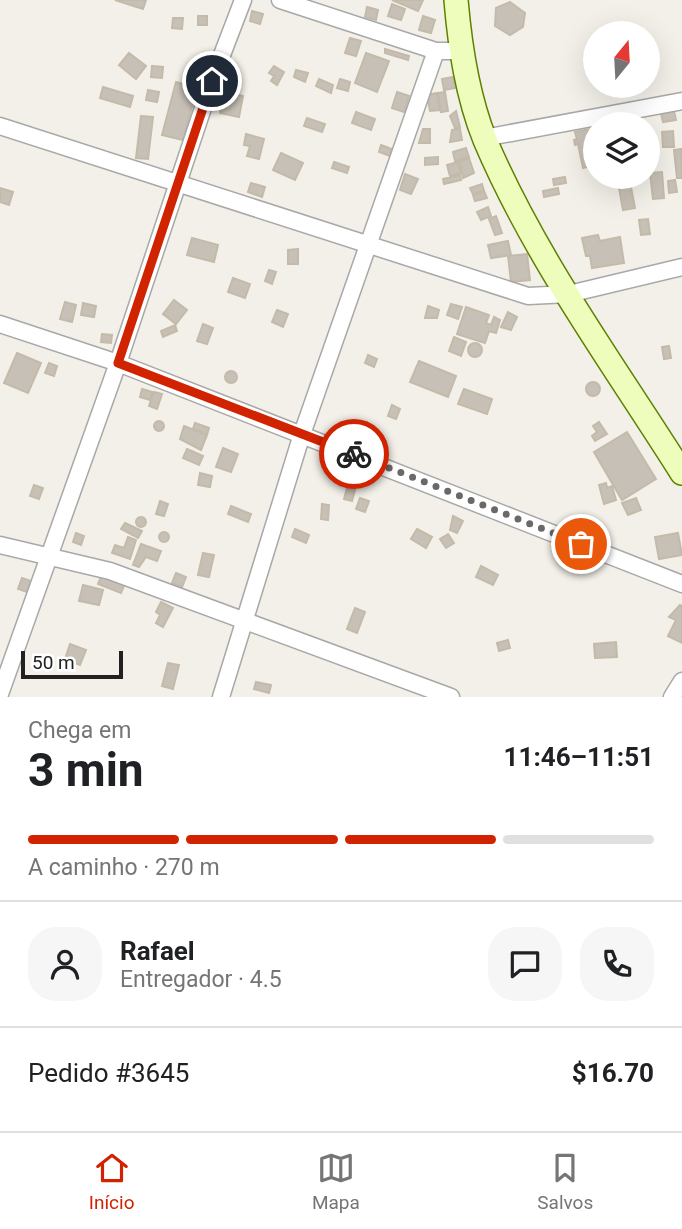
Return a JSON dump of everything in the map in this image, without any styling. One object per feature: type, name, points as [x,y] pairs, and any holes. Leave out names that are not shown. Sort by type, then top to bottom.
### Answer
[{"type":"main road","points":[[456,0],[460,51],[484,138],[529,233],[682,473]]},
{"type":"street","points":[[0,694],[118,363],[212,81],[243,0]]},
{"type":"street","points":[[280,0],[436,51],[460,51]]},
{"type":"street","points":[[220,697],[302,434],[436,51]]},
{"type":"street","points":[[484,138],[682,102]]},
{"type":"street","points":[[0,126],[178,186],[528,296],[569,294],[682,267]]},
{"type":"street","points":[[0,324],[118,363],[682,584]]},
{"type":"street","points":[[0,545],[110,571],[451,697]]},
{"type":"street","points":[[672,697],[682,681]]},
{"type":"building","points":[[115,0],[146,0],[143,9]]},
{"type":"building","points":[[392,0],[423,0],[418,11]]},
{"type":"building","points":[[510,2],[525,13],[523,27],[510,35],[495,26],[496,8]]},
{"type":"building","points":[[392,4],[405,9],[401,20],[388,16]]},
{"type":"building","points":[[367,7],[378,10],[376,20],[365,17]]},
{"type":"building","points":[[252,11],[263,14],[260,24],[250,21]]},
{"type":"building","points":[[198,16],[207,16],[207,25],[198,25]]},
{"type":"building","points":[[423,16],[435,20],[431,33],[419,30]]},
{"type":"building","points":[[173,18],[183,18],[182,29],[172,28]]},
{"type":"building","points":[[350,38],[361,41],[356,56],[345,53]]},
{"type":"building","points":[[385,49],[409,56],[408,60],[385,53]]},
{"type":"building","points":[[129,53],[146,66],[136,79],[119,65]]},
{"type":"building","points":[[366,53],[389,61],[377,92],[355,83]]},
{"type":"building","points":[[152,66],[163,67],[162,78],[151,77]]},
{"type":"building","points":[[274,66],[284,72],[277,85],[271,81],[274,76],[269,73]]},
{"type":"building","points":[[296,70],[308,73],[305,82],[294,77]]},
{"type":"building","points":[[453,77],[455,88],[444,90],[442,79]]},
{"type":"building","points":[[319,79],[333,85],[331,93],[316,86]]},
{"type":"building","points":[[340,79],[350,82],[348,91],[337,88]]},
{"type":"building","points":[[176,82],[197,88],[183,140],[162,135]]},
{"type":"building","points":[[103,87],[133,96],[130,107],[100,98]]},
{"type":"building","points":[[148,90],[159,92],[157,102],[146,100]]},
{"type":"building","points":[[225,92],[243,96],[239,117],[220,113]]},
{"type":"building","points":[[397,92],[409,96],[404,112],[392,108]]},
{"type":"building","points":[[445,92],[448,111],[441,112],[438,93]]},
{"type":"building","points":[[437,93],[440,110],[430,111],[427,95]]},
{"type":"building","points":[[456,111],[460,127],[455,128],[450,116]]},
{"type":"building","points":[[674,111],[676,120],[663,122],[661,114]]},
{"type":"building","points":[[356,112],[375,119],[371,130],[352,123]]},
{"type":"building","points":[[141,116],[153,117],[148,159],[136,158]]},
{"type":"building","points":[[307,118],[325,124],[322,132],[304,126]]},
{"type":"building","points":[[423,129],[430,129],[430,143],[419,143]]},
{"type":"building","points":[[460,129],[462,140],[450,142],[452,130]]},
{"type":"building","points":[[583,130],[583,168],[578,144],[575,145],[575,132]]},
{"type":"building","points":[[673,131],[674,147],[663,147],[662,132]]},
{"type":"building","points":[[246,134],[264,139],[259,159],[247,156],[250,146],[244,145]]},
{"type":"building","points":[[381,145],[392,149],[390,156],[379,152]]},
{"type":"building","points":[[466,148],[469,157],[455,161],[453,152]]},
{"type":"building","points":[[681,149],[682,178],[677,178],[674,150]]},
{"type":"building","points":[[281,153],[303,163],[295,180],[273,170]]},
{"type":"building","points":[[438,157],[438,164],[425,165],[425,158]]},
{"type":"building","points":[[469,158],[474,173],[463,178],[460,161]]},
{"type":"building","points":[[334,162],[349,167],[347,173],[332,168]]},
{"type":"building","points":[[458,162],[461,173],[450,176],[447,165]]},
{"type":"building","points":[[660,172],[664,198],[653,199],[652,189],[660,189]]},
{"type":"building","points":[[405,174],[418,179],[411,194],[400,190]]},
{"type":"building","points":[[460,175],[461,180],[444,184],[443,179]]},
{"type":"building","points":[[565,177],[566,183],[554,185],[553,179]]},
{"type":"building","points":[[675,180],[677,192],[669,193],[668,181]]},
{"type":"building","points":[[251,183],[265,187],[262,197],[248,192]]},
{"type":"building","points":[[482,184],[484,191],[473,194],[470,188]]},
{"type":"building","points":[[0,188],[13,192],[9,205],[0,202]]},
{"type":"building","points":[[558,188],[559,194],[544,197],[543,191]]},
{"type":"building","points":[[619,189],[631,189],[635,208],[623,210]]},
{"type":"building","points":[[484,191],[487,198],[475,201],[473,195]]},
{"type":"building","points":[[488,207],[491,216],[481,220],[477,212]]},
{"type":"building","points":[[496,216],[502,233],[495,235],[489,219]]},
{"type":"building","points":[[648,219],[650,234],[641,235],[639,220]]},
{"type":"building","points":[[598,235],[600,241],[620,237],[624,263],[592,268],[582,238]]},
{"type":"building","points":[[192,238],[218,245],[214,262],[187,255]]},
{"type":"building","points":[[508,241],[511,255],[491,258],[488,245]]},
{"type":"building","points":[[298,249],[298,264],[288,264],[288,250]]},
{"type":"building","points":[[527,254],[530,280],[511,282],[508,256]]},
{"type":"building","points":[[269,270],[276,272],[272,284],[265,281]]},
{"type":"building","points":[[233,278],[250,284],[245,298],[228,292]]},
{"type":"building","points":[[174,300],[187,310],[176,324],[163,314]]},
{"type":"building","points":[[65,302],[76,305],[72,322],[60,319]]},
{"type":"building","points":[[83,303],[96,306],[94,317],[81,315]]},
{"type":"building","points":[[451,304],[462,307],[458,319],[447,315]]},
{"type":"building","points":[[428,306],[439,310],[437,318],[425,318]]},
{"type":"building","points":[[466,307],[489,315],[486,323],[491,325],[494,317],[500,320],[496,333],[489,331],[485,343],[457,334]]},
{"type":"building","points":[[277,310],[288,314],[283,327],[272,322]]},
{"type":"building","points":[[508,312],[517,317],[511,330],[501,327]]},
{"type":"building","points":[[203,324],[213,328],[207,344],[197,341]]},
{"type":"building","points":[[175,325],[177,331],[163,337],[161,331]]},
{"type":"building","points":[[102,334],[112,335],[111,343],[101,342]]},
{"type":"building","points":[[454,337],[466,342],[461,356],[449,351]]},
{"type":"building","points":[[475,343],[480,345],[480,355],[475,357],[470,355],[468,350],[470,345]]},
{"type":"building","points":[[669,346],[671,358],[664,359],[662,347]]},
{"type":"building","points":[[17,353],[41,363],[28,393],[4,383]]},
{"type":"building","points":[[368,355],[377,359],[374,367],[365,363]]},
{"type":"building","points":[[419,361],[456,376],[448,397],[410,382]]},
{"type":"building","points":[[49,363],[57,366],[54,376],[45,373]]},
{"type":"building","points":[[231,371],[237,377],[231,383],[225,377]]},
{"type":"building","points":[[593,382],[598,384],[598,394],[593,396],[588,394],[586,389],[588,384]]},
{"type":"building","points":[[142,389],[152,392],[150,400],[140,397]]},
{"type":"building","points":[[464,389],[492,399],[487,414],[458,404]]},
{"type":"building","points":[[154,392],[162,394],[157,409],[149,406]]},
{"type":"building","points":[[392,405],[400,409],[396,419],[388,416]]},
{"type":"building","points":[[159,421],[163,422],[163,430],[159,431],[155,430],[154,426],[155,422]]},
{"type":"building","points":[[599,422],[607,434],[595,441],[592,436],[597,432],[593,426]]},
{"type":"building","points":[[195,423],[209,428],[207,435],[193,429]]},
{"type":"building","points":[[184,426],[207,435],[201,450],[180,439]]},
{"type":"building","points":[[627,432],[656,479],[622,500],[594,452]]},
{"type":"building","points":[[223,448],[238,454],[231,472],[216,467]]},
{"type":"building","points":[[187,449],[203,456],[199,465],[183,458]]},
{"type":"building","points":[[200,473],[212,476],[210,487],[198,485]]},
{"type":"building","points":[[606,483],[607,488],[612,486],[616,500],[604,504],[599,485]]},
{"type":"building","points":[[34,485],[43,488],[39,499],[30,496]]},
{"type":"building","points":[[347,488],[355,490],[352,501],[344,499]]},
{"type":"building","points":[[360,498],[369,501],[365,512],[356,509]]},
{"type":"building","points":[[636,498],[641,510],[628,515],[622,503]]},
{"type":"building","points":[[160,501],[168,504],[164,516],[156,514]]},
{"type":"building","points":[[322,504],[329,505],[328,520],[321,519]]},
{"type":"building","points":[[231,506],[251,514],[248,522],[228,514]]},
{"type":"building","points":[[453,516],[463,521],[457,533],[450,530]]},
{"type":"building","points":[[141,517],[145,518],[145,526],[141,527],[137,526],[136,522],[137,518]]},
{"type":"building","points":[[125,523],[142,531],[138,538],[121,529]]},
{"type":"building","points":[[295,529],[309,535],[306,543],[292,537]]},
{"type":"building","points":[[417,529],[432,537],[426,548],[411,539]]},
{"type":"building","points":[[164,532],[168,533],[168,541],[164,542],[160,541],[159,537],[160,533]]},
{"type":"building","points":[[76,533],[84,536],[81,545],[73,542]]},
{"type":"building","points":[[678,533],[682,555],[659,559],[655,537]]},
{"type":"building","points":[[448,534],[454,543],[446,548],[440,539]]},
{"type":"building","points":[[128,537],[136,540],[130,559],[112,553],[115,545],[124,548]]},
{"type":"building","points":[[141,544],[161,551],[157,561],[146,557],[139,567],[133,565]]},
{"type":"building","points":[[203,553],[214,555],[209,577],[198,575]]},
{"type":"building","points":[[481,566],[498,575],[493,585],[476,577]]},
{"type":"building","points":[[176,573],[186,577],[182,587],[172,583]]},
{"type":"building","points":[[102,574],[125,583],[121,593],[98,584]]},
{"type":"building","points":[[22,578],[31,581],[27,592],[18,589]]},
{"type":"building","points":[[83,585],[103,590],[99,605],[79,601]]},
{"type":"building","points":[[161,602],[173,608],[163,627],[156,623],[160,615],[156,612]]},
{"type":"building","points":[[680,605],[682,643],[668,636],[676,620],[669,617]]},
{"type":"building","points":[[355,608],[365,612],[357,633],[347,629]]},
{"type":"building","points":[[508,640],[510,648],[499,651],[497,643]]},
{"type":"building","points":[[616,642],[617,657],[595,658],[594,644]]},
{"type":"building","points":[[70,644],[86,650],[80,665],[65,659]]},
{"type":"building","points":[[168,663],[179,665],[173,689],[162,686]]},
{"type":"building","points":[[256,682],[271,685],[269,693],[254,689]]},
{"type":"way so far","points":[[354,454],[581,544]]},
{"type":"route","points":[[212,81],[118,363],[354,454]]}]
